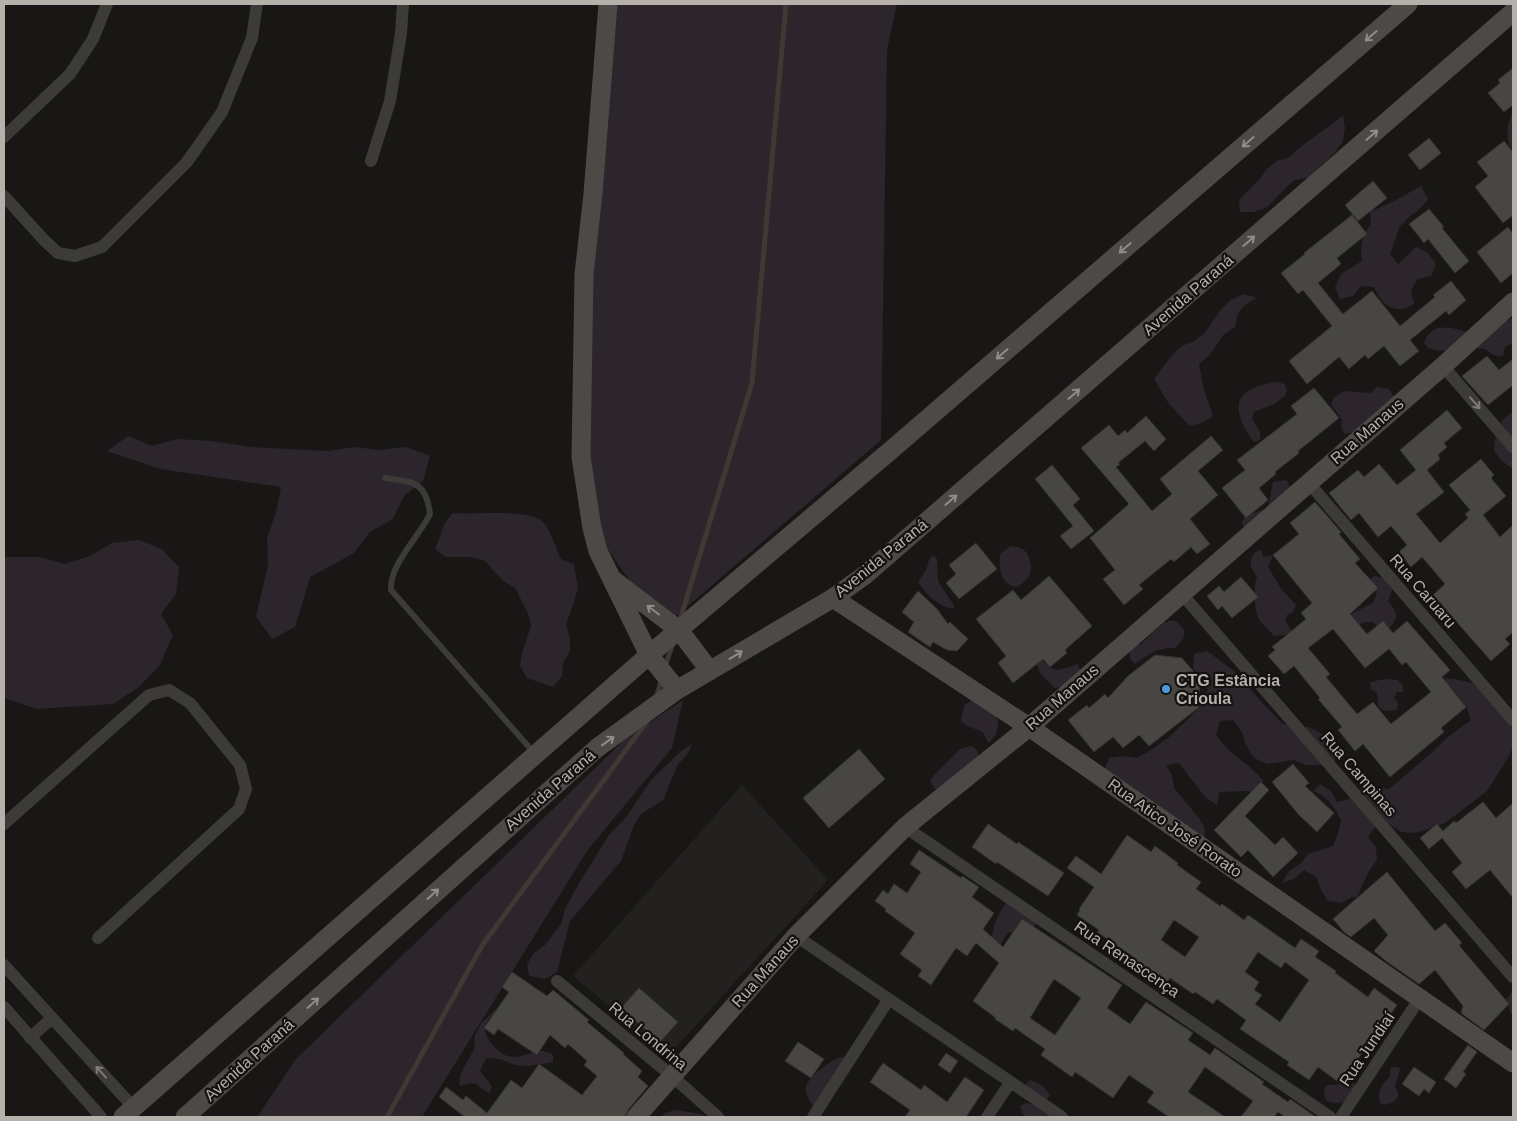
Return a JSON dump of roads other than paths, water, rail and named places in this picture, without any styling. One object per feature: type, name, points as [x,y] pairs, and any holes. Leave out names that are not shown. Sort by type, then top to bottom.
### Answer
[{"type":"main road","points":[[608,4],[594,185],[584,274],[580,457],[598,551],[609,577],[671,694]]},
{"type":"main road","points":[[128,1113],[649,655],[898,444],[1408,4]]},
{"type":"main road","name":"Avenida Paraná","points":[[185,1117],[597,748],[671,694],[833,598],[865,575],[1513,12]]},
{"type":"main road","name":"Rua Manaus","points":[[636,1117],[796,936],[905,828],[1029,727],[1443,366],[1513,302]]},
{"type":"main road","points":[[609,577],[679,630],[710,671]]},
{"type":"main road","name":"Rua Atico José Rorato","points":[[833,598],[1029,727],[1513,1063]]},
{"type":"street","points":[[4,137],[70,74],[92,40],[107,4]]},
{"type":"street","points":[[4,196],[58,253],[75,256],[102,247],[187,162],[222,112],[252,38],[257,4]]},
{"type":"street","points":[[371,161],[390,101],[401,32],[403,4]]},
{"type":"street","points":[[1443,366],[1513,447]]},
{"type":"street","name":"Rua Caruaru","points":[[1308,482],[1513,720]]},
{"type":"street","name":"Rua Campinas","points":[[1181,593],[1513,977]]},
{"type":"street","points":[[4,824],[149,695],[169,690],[190,703],[240,765],[246,789],[239,808],[98,938]]},
{"type":"street","name":"Rua Renascença","points":[[905,828],[1330,1117]]},
{"type":"street","points":[[796,936],[1062,1117]]},
{"type":"street","points":[[4,965],[52,1018],[128,1113]]},
{"type":"street","name":"Rua Londrina","points":[[557,980],[718,1117]]},
{"type":"street","name":"Rua Jundiaí","points":[[1341,1117],[1420,998]]},
{"type":"street","points":[[813,1117],[889,999]]},
{"type":"street","points":[[4,1007],[102,1117]]},
{"type":"street","points":[[30,1038],[52,1018]]},
{"type":"street","points":[[987,1117],[1010,1083]]},
{"type":"lane","points":[[385,478],[413,482],[426,494],[430,514],[400,559],[391,584],[391,590],[536,755]]},
{"type":"waterway","points":[[680,620],[752,383],[786,4]]},
{"type":"waterway","points":[[665,667],[672,646]]},
{"type":"waterway","points":[[656,698],[662,678]]},
{"type":"waterway","points":[[387,1117],[483,944],[648,720]]},
{"type":"place","name":"CTG Estância Crioula","points":[[1166,689]]}]
